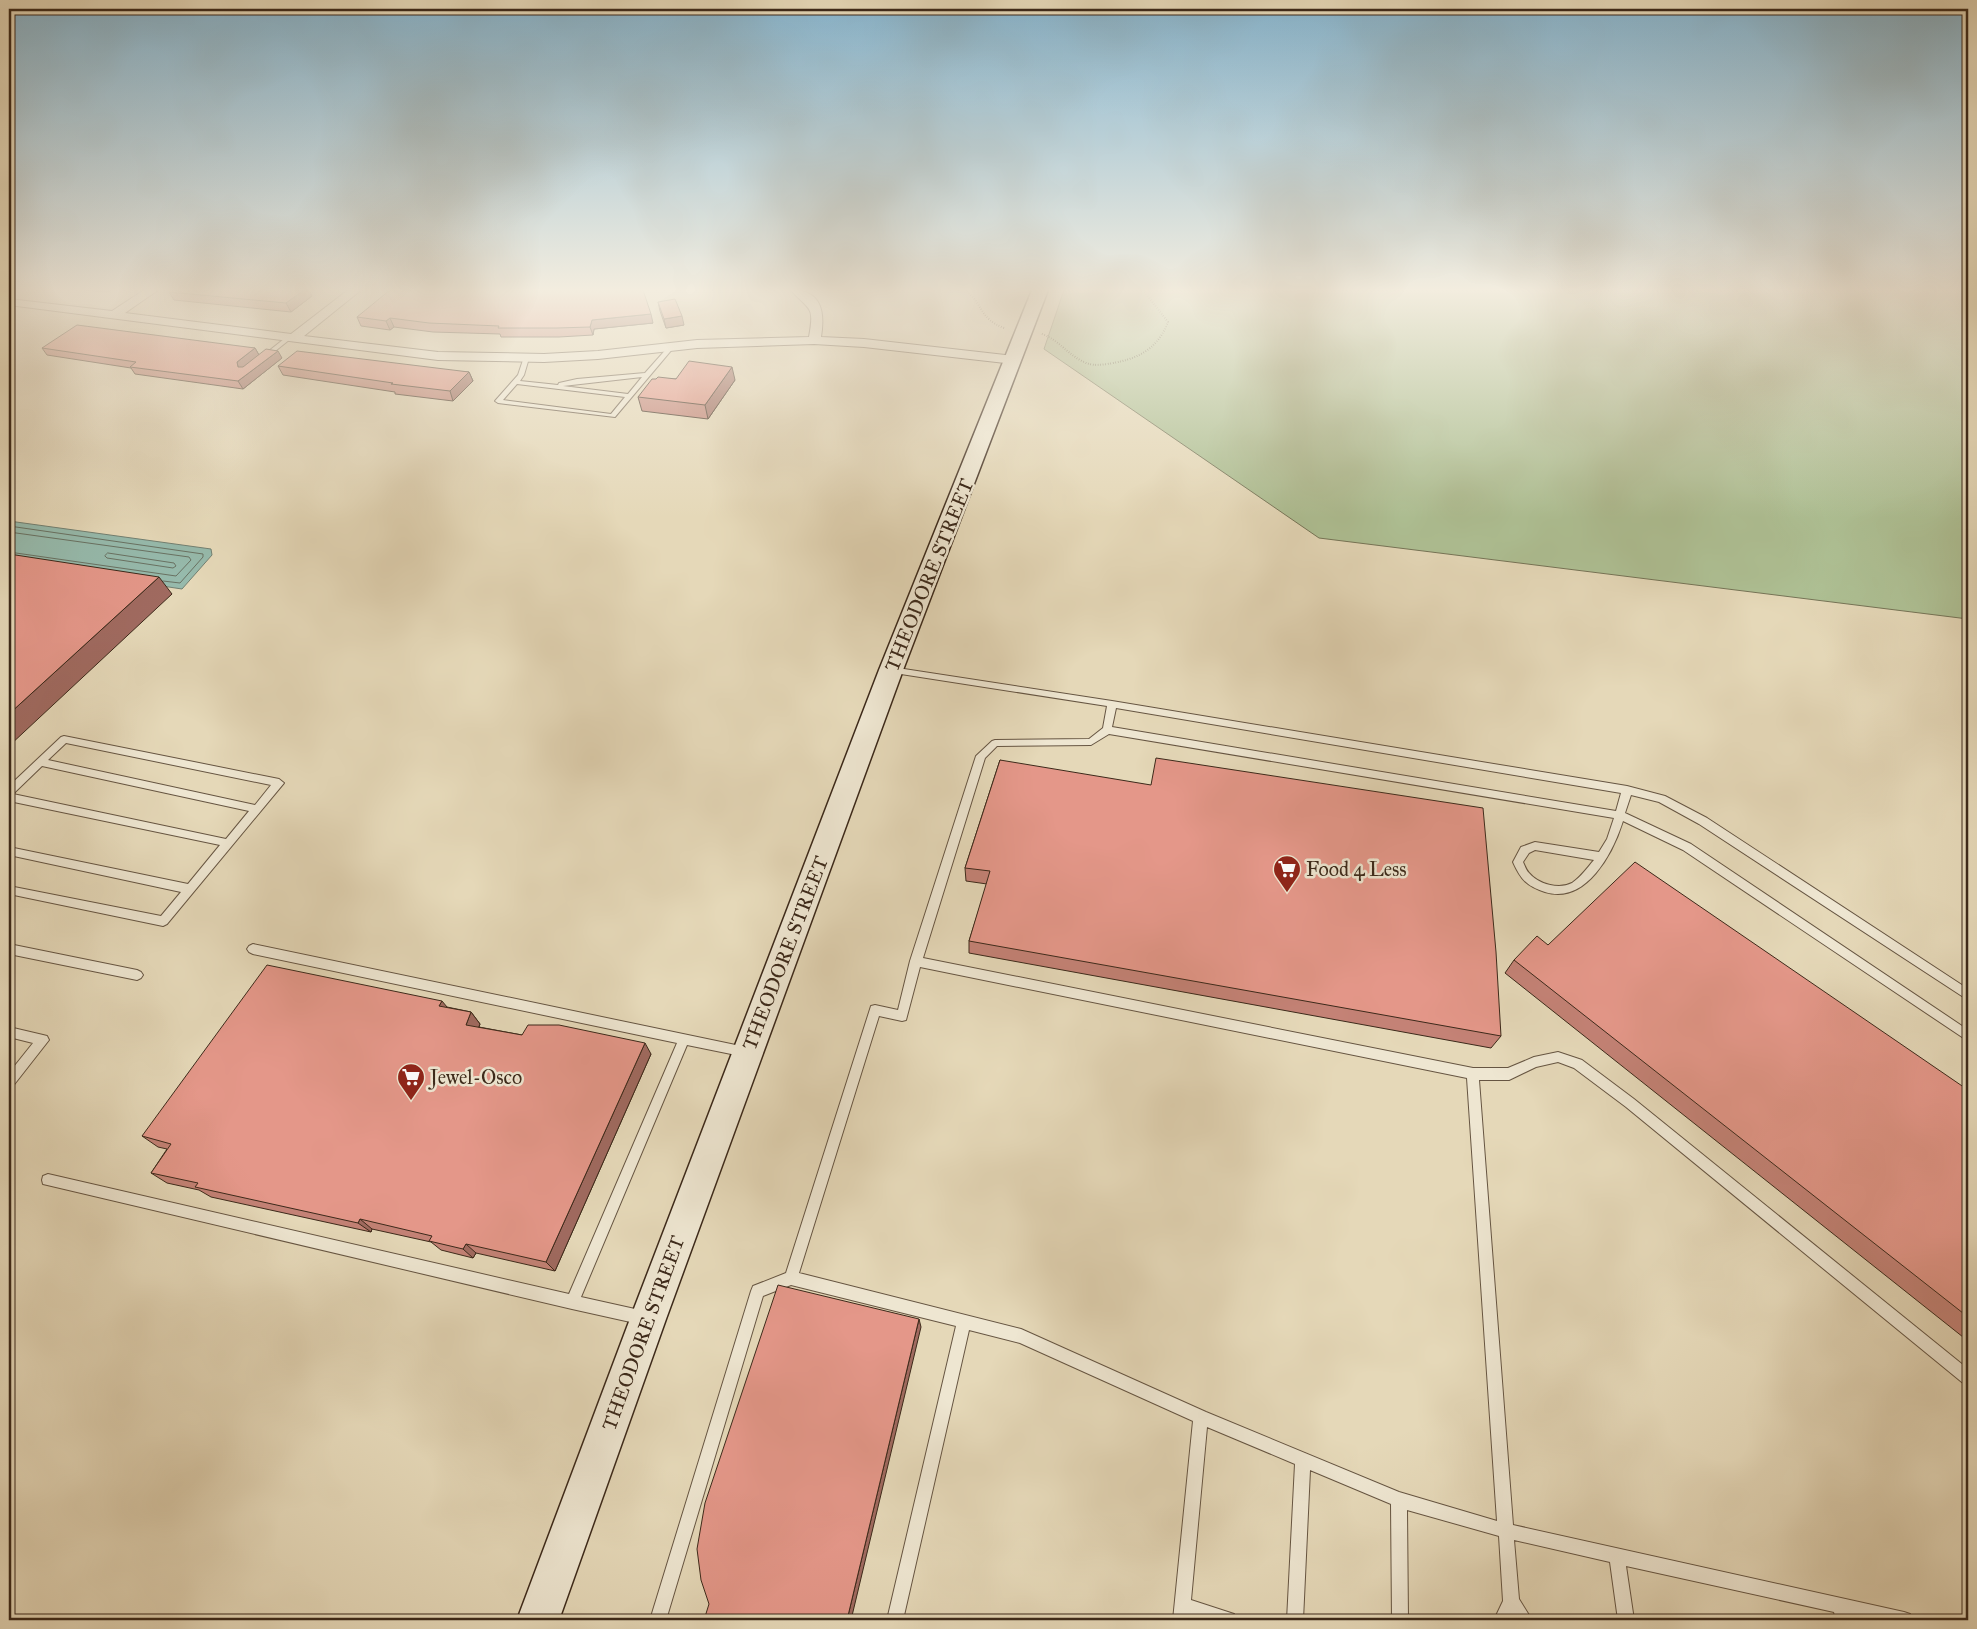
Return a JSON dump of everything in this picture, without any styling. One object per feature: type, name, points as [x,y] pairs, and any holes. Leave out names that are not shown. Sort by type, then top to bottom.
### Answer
[{"type":"street","name":"THEODORE STREET","points":[[538,1620],[648,1319],[891,670],[1012,366]]},
{"type":"lane","points":[[524,366],[521,375],[498,401],[613,416],[655,366]]},
{"type":"lane","points":[[552,386],[577,381],[647,375]]},
{"type":"lane","points":[[515,382],[630,396]]},
{"type":"lane","points":[[891,670],[1112,704],[1626,790],[1662,799],[1703,820],[1968,995]]},
{"type":"lane","points":[[1108,730],[1112,704]]},
{"type":"lane","points":[[791,1278],[875,1010],[902,1016],[916,961],[981,756],[995,743],[1091,742],[1108,730],[1619,815],[1687,847],[1968,1036]]},
{"type":"lane","points":[[9,792],[64,739],[278,783],[163,921],[9,890]]},
{"type":"lane","points":[[40,762],[256,809]]},
{"type":"lane","points":[[1602,857],[1534,846],[1525,850],[1518,862],[1524,875],[1535,883],[1551,890],[1565,890],[1577,885],[1602,857],[1612,840],[1626,790]]},
{"type":"lane","points":[[9,796],[228,843]]},
{"type":"lane","points":[[9,851],[190,889]]},
{"type":"lane","points":[[9,949],[137,975]]},
{"type":"lane","points":[[252,949],[748,1052]]},
{"type":"lane","points":[[916,961],[1473,1074],[1509,1074],[1534,1062],[1558,1057],[1578,1064],[1638,1109],[1968,1378]]},
{"type":"lane","points":[[9,1032],[43,1040],[9,1082]]},
{"type":"lane","points":[[572,1302],[684,1039]]},
{"type":"lane","points":[[1473,1074],[1511,1602],[1502,1620]]},
{"type":"lane","points":[[48,1180],[648,1319]]},
{"type":"lane","points":[[658,1620],[758,1291],[791,1278],[1021,1336],[1200,1417],[1399,1500],[1506,1530],[1618,1555],[1842,1613],[1901,1620]]},
{"type":"lane","points":[[895,1620],[964,1321]]},
{"type":"lane","points":[[1200,1417],[1182,1613],[1228,1620]]},
{"type":"lane","points":[[1295,1620],[1303,1460]]},
{"type":"lane","points":[[1399,1500],[1400,1620]]},
{"type":"lane","points":[[1618,1555],[1626,1620]]},
{"type":"lane","points":[[1511,1602],[1524,1620]]},
{"type":"shaded area","points":[[1069,366],[1968,366],[1968,619],[1319,538]]},
{"type":"water","points":[[9,521],[211,549],[212,555],[182,589],[9,563]]},
{"type":"building","points":[[131,366],[258,366],[238,381],[130,367]]},
{"type":"building","points":[[278,366],[420,366],[469,372],[450,391],[391,384],[393,383]]},
{"type":"building","points":[[685,366],[732,367],[705,405],[638,397],[652,379],[658,377],[676,379]]},
{"type":"building","points":[[9,554],[159,577],[9,714]]},
{"type":"building","points":[[1156,758],[1483,808],[1496,952],[1501,1036],[969,941],[990,871],[965,868],[1000,760],[1151,785]]},
{"type":"building","points":[[1635,862],[1968,1090],[1968,1317],[1514,960],[1537,936],[1548,945]]},
{"type":"building","name":"Jewel-Osco","points":[[267,965],[442,1001],[439,1006],[471,1012],[466,1025],[522,1035],[528,1025],[559,1025],[645,1043],[546,1262],[466,1244],[463,1249],[429,1241],[432,1236],[360,1219],[358,1223],[195,1187],[198,1183],[151,1173],[171,1144],[142,1136]]},
{"type":"building","points":[[778,1285],[919,1319],[847,1620],[704,1620],[709,1604],[701,1580],[697,1549],[705,1503]]},
{"type":"place","name":"Food 4 Less","points":[[1287,893]]},
{"type":"place","name":"Jewel-Osco","points":[[411,1101]]}]
